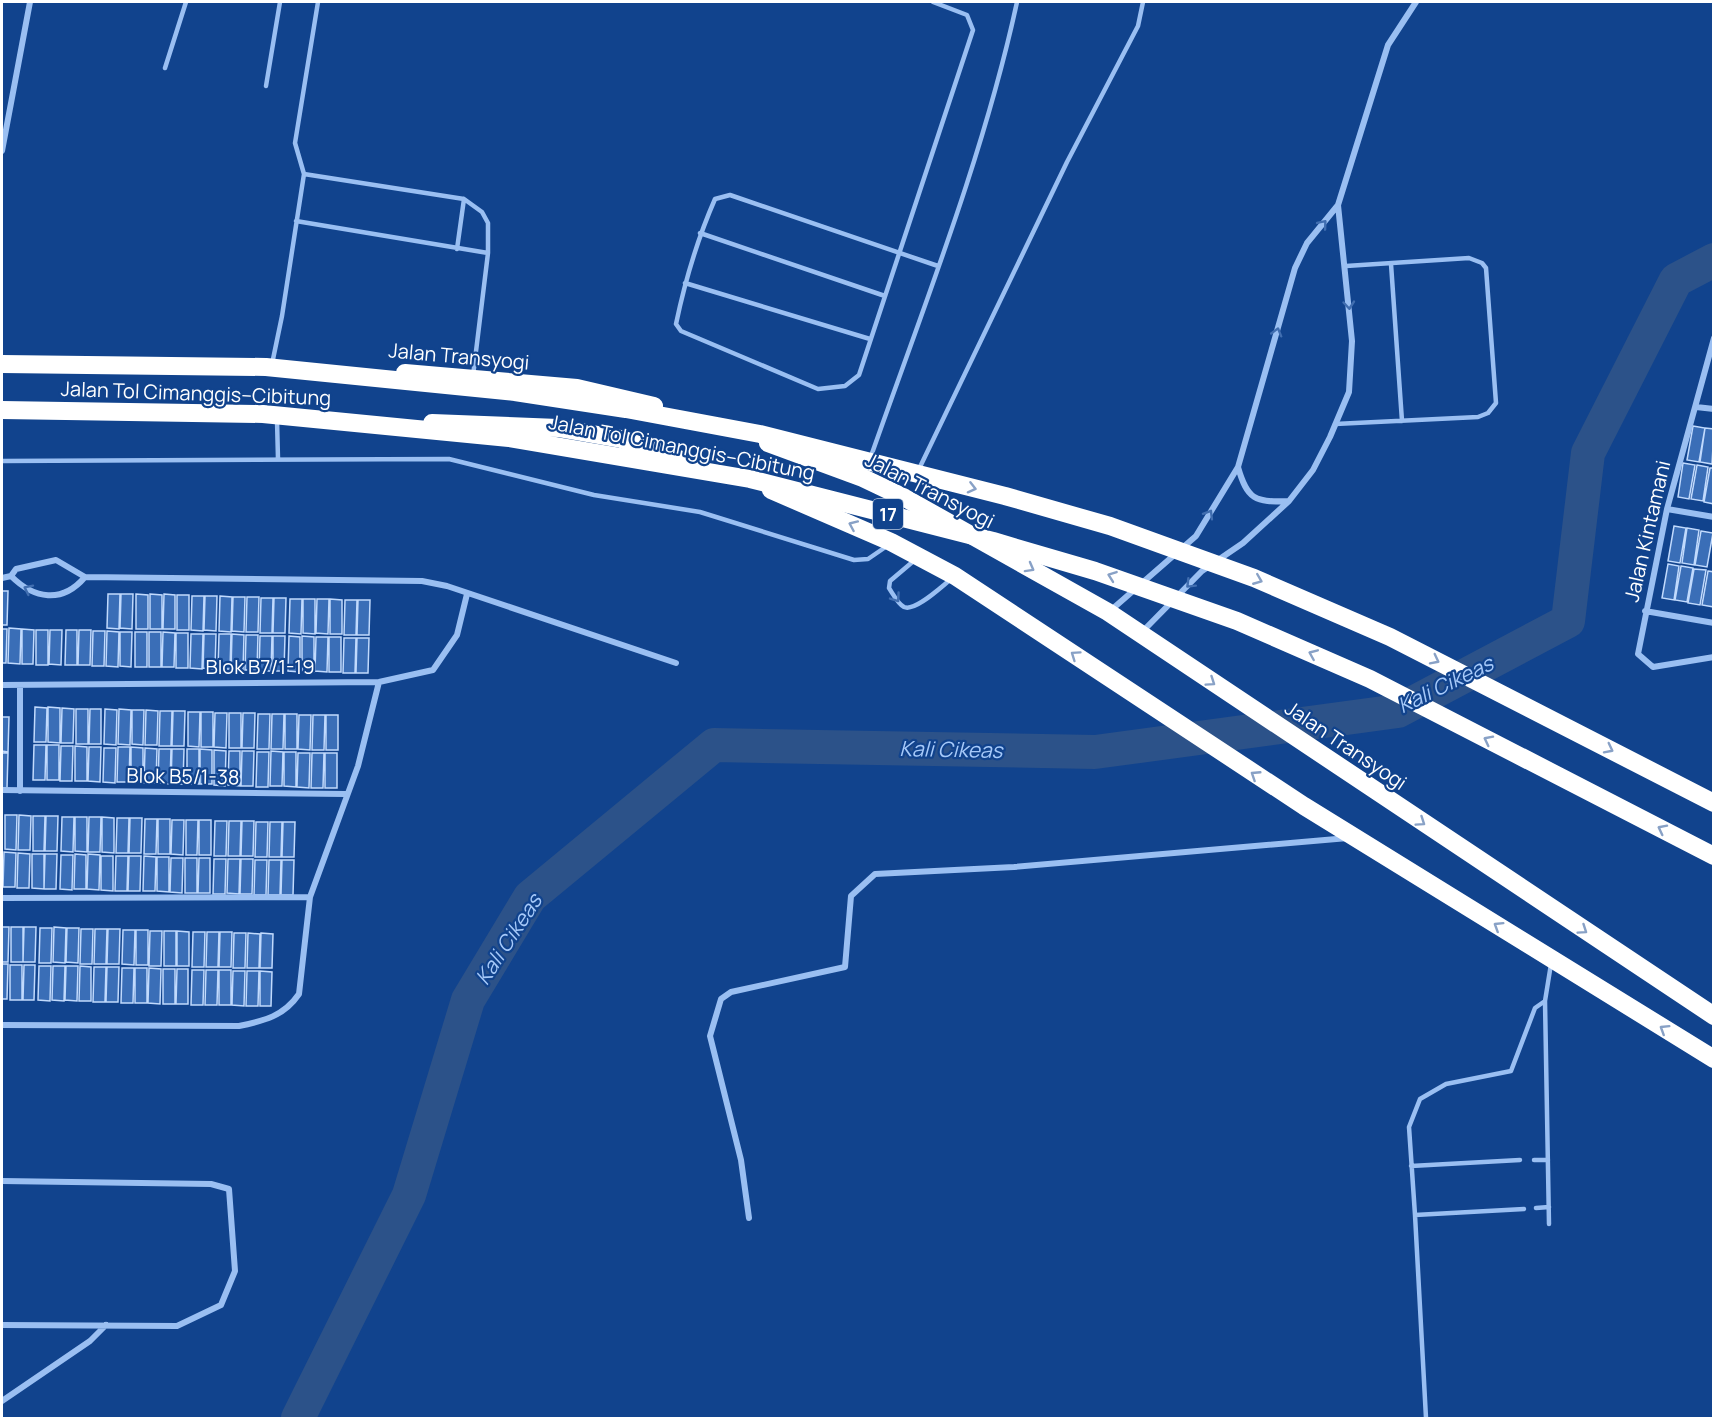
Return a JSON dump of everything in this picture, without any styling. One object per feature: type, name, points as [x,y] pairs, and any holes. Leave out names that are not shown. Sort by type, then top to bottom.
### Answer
[{"type":"highway","name":"Jalan Transyogi","points":[[2,363],[272,366],[472,378],[577,388],[699,416],[907,493],[1108,612],[1713,1016]]},
{"type":"highway","name":"Jalan Tol Cimanggis–Cibitung","points":[[2,363],[266,367],[515,392],[626,409],[760,434],[983,490],[1110,526],[1254,578],[1390,637],[1713,802]]},
{"type":"highway","name":"Jalan Tol Cimanggis–Cibitung","points":[[2,410],[263,414],[509,438],[750,479],[993,541],[1095,571],[1237,621],[1370,679],[1713,856]]},
{"type":"highway","points":[[2,417],[277,420],[558,428],[621,439],[768,488],[891,542],[955,576],[1123,689],[1304,806],[1713,1059]]},
{"type":"street","points":[[2,151],[30,2]]},
{"type":"street","points":[[1108,612],[1196,536],[1238,467],[1295,267],[1307,243],[1338,205],[1388,45],[1416,2]]},
{"type":"street","points":[[1140,634],[1202,571],[1243,543],[1289,501],[1313,470],[1335,424],[1348,392],[1352,340],[1338,205]]},
{"type":"street","name":"Jalan Kintamani","points":[[1713,338],[1667,509],[1638,654],[1653,667],[1713,657]]},
{"type":"street","points":[[1696,407],[1713,409]]},
{"type":"street","points":[[1238,467],[1243,486],[1251,496],[1263,501],[1289,501]]},
{"type":"street","points":[[1667,509],[1713,517]]},
{"type":"street","points":[[2,578],[11,576],[16,569],[56,560],[85,577],[422,581],[676,663]]},
{"type":"street","points":[[11,576],[25,590],[49,596],[76,587],[85,577]]},
{"type":"street","name":"Blok B7/1-19","points":[[2,685],[379,682],[433,670],[458,635],[467,594]]},
{"type":"street","points":[[1645,611],[1713,622]]},
{"type":"street","points":[[2,1025],[239,1026],[272,1018],[290,1006],[299,994],[310,897],[345,794],[358,766],[379,682]]},
{"type":"street","points":[[20,685],[20,791]]},
{"type":"street","name":"Blok B5/1-38","points":[[2,790],[345,794]]},
{"type":"street","points":[[749,1218],[741,1160],[710,1036],[721,999],[731,992],[845,967],[851,896],[875,874],[1014,867],[1185,850],[1356,838]]},
{"type":"street","points":[[2,898],[310,897]]},
{"type":"street","points":[[2,1181],[211,1184],[229,1189],[234,1271],[221,1305],[177,1326],[2,1325]]},
{"type":"street","points":[[2,1401],[90,1341],[107,1325]]},
{"type":"lane","points":[[165,68],[186,2]]},
{"type":"lane","points":[[266,86],[280,2]]},
{"type":"lane","points":[[272,366],[304,174],[295,143],[318,2]]},
{"type":"lane","points":[[933,2],[967,15],[973,30],[900,252],[870,339],[859,375],[850,383],[837,388],[818,389],[681,331],[676,324],[700,233],[715,200],[730,195],[900,252],[938,266]]},
{"type":"lane","points":[[863,478],[938,266],[1004,64],[1017,2]]},
{"type":"lane","points":[[915,477],[1067,162],[1138,26],[1143,2]]},
{"type":"lane","points":[[304,174],[464,199],[482,212],[488,223],[488,253],[472,378]]},
{"type":"lane","points":[[457,249],[464,199]]},
{"type":"lane","points":[[296,221],[488,253]]},
{"type":"lane","points":[[700,233],[885,296]]},
{"type":"lane","points":[[1335,424],[1478,417],[1488,413],[1496,403],[1486,268],[1482,263],[1469,258],[1346,266]]},
{"type":"lane","points":[[1391,264],[1402,422]]},
{"type":"lane","points":[[685,283],[870,339]]},
{"type":"lane","points":[[277,420],[278,459]]},
{"type":"lane","points":[[2,461],[449,459],[594,495],[700,512],[854,560],[868,559],[882,551],[891,542]]},
{"type":"lane","points":[[920,556],[890,581],[889,588],[902,606],[909,608],[918,605],[955,576]]},
{"type":"lane","points":[[1549,1224],[1545,1001],[1551,960]]},
{"type":"lane","points":[[1426,1419],[1409,1127],[1420,1099],[1446,1084],[1511,1071],[1535,1008],[1545,1001]]},
{"type":"lane","points":[[1411,1166],[1520,1160]]},
{"type":"lane","points":[[1534,1160],[1548,1160]]},
{"type":"lane","points":[[1536,1208],[1549,1207]]},
{"type":"lane","points":[[1415,1215],[1524,1209]]},
{"type":"building","points":[[1693,426],[1705,428],[1699,462],[1687,460]]},
{"type":"building","points":[[1705,428],[1714,429],[1712,464],[1700,462]]},
{"type":"building","points":[[1683,463],[1695,465],[1689,499],[1678,497]]},
{"type":"building","points":[[1697,465],[1708,467],[1703,501],[1691,499]]},
{"type":"building","points":[[1710,468],[1714,468],[1714,504],[1704,502]]},
{"type":"building","points":[[1674,526],[1686,528],[1680,563],[1668,561]]},
{"type":"building","points":[[1687,528],[1699,530],[1694,565],[1682,563]]},
{"type":"building","points":[[1701,531],[1713,533],[1707,567],[1695,565]]},
{"type":"building","points":[[1668,564],[1679,566],[1674,600],[1662,598]]},
{"type":"building","points":[[1681,566],[1693,568],[1687,602],[1675,600]]},
{"type":"building","points":[[1694,569],[1706,570],[1700,605],[1688,603]]},
{"type":"building","points":[[1708,571],[1714,572],[1714,607],[1702,605]]},
{"type":"building","points":[[2,591],[8,591],[7,625],[2,625]]},
{"type":"building","points":[[108,594],[120,594],[119,629],[107,628]]},
{"type":"building","points":[[121,594],[133,594],[132,629],[120,628]]},
{"type":"building","points":[[136,594],[148,595],[148,629],[136,629]]},
{"type":"building","points":[[150,594],[162,595],[162,629],[150,629]]},
{"type":"building","points":[[164,594],[175,595],[175,629],[163,629]]},
{"type":"building","points":[[177,595],[189,595],[189,630],[177,630]]},
{"type":"building","points":[[192,596],[204,596],[203,631],[191,630]]},
{"type":"building","points":[[205,596],[217,596],[216,631],[204,630]]},
{"type":"building","points":[[220,596],[232,597],[231,632],[219,631]]},
{"type":"building","points":[[233,597],[245,597],[244,632],[232,631]]},
{"type":"building","points":[[247,597],[259,597],[258,632],[246,632]]},
{"type":"building","points":[[261,598],[273,598],[272,633],[260,633]]},
{"type":"building","points":[[274,598],[286,598],[285,633],[273,633]]},
{"type":"building","points":[[290,599],[302,599],[301,634],[289,633]]},
{"type":"building","points":[[303,599],[315,599],[315,634],[303,633]]},
{"type":"building","points":[[317,599],[329,599],[328,634],[316,633]]},
{"type":"building","points":[[330,599],[342,600],[342,634],[330,634]]},
{"type":"building","points":[[345,600],[357,600],[356,635],[344,635]]},
{"type":"building","points":[[358,600],[370,600],[369,635],[357,635]]},
{"type":"building","points":[[9,628],[21,629],[20,664],[8,663]]},
{"type":"building","points":[[2,629],[7,629],[6,663],[2,663]]},
{"type":"building","points":[[22,629],[34,630],[33,664],[22,664]]},
{"type":"building","points":[[36,630],[48,630],[48,665],[36,665]]},
{"type":"building","points":[[50,630],[62,630],[61,665],[49,664]]},
{"type":"building","points":[[66,630],[77,630],[77,665],[65,665]]},
{"type":"building","points":[[79,630],[91,630],[90,665],[78,665]]},
{"type":"building","points":[[93,631],[105,631],[104,666],[92,666]]},
{"type":"building","points":[[107,631],[119,632],[118,667],[106,666]]},
{"type":"building","points":[[120,632],[132,632],[131,667],[120,666]]},
{"type":"building","points":[[135,632],[147,632],[147,667],[135,667]]},
{"type":"building","points":[[149,632],[161,632],[161,667],[149,667]]},
{"type":"building","points":[[163,632],[175,633],[174,667],[162,667]]},
{"type":"building","points":[[176,633],[188,633],[188,668],[176,668]]},
{"type":"building","points":[[191,634],[203,634],[202,669],[190,668]]},
{"type":"building","points":[[204,634],[216,634],[215,669],[203,668]]},
{"type":"building","points":[[219,634],[231,634],[230,669],[218,669]]},
{"type":"building","points":[[232,634],[244,635],[243,670],[231,669]]},
{"type":"building","points":[[246,635],[258,635],[257,670],[245,670]]},
{"type":"building","points":[[260,636],[272,636],[271,671],[259,671]]},
{"type":"building","points":[[273,636],[285,636],[284,671],[273,671]]},
{"type":"building","points":[[289,636],[300,637],[300,672],[288,671]]},
{"type":"building","points":[[302,636],[314,637],[314,672],[302,671]]},
{"type":"building","points":[[316,637],[328,637],[327,672],[315,671]]},
{"type":"building","points":[[329,637],[341,637],[341,672],[329,672]]},
{"type":"building","points":[[344,638],[356,638],[355,673],[343,673]]},
{"type":"building","points":[[357,638],[369,638],[368,673],[356,673]]},
{"type":"building","points":[[35,707],[47,708],[46,742],[34,742]]},
{"type":"building","points":[[48,707],[60,708],[60,743],[48,742]]},
{"type":"building","points":[[62,708],[74,709],[73,743],[61,743]]},
{"type":"building","points":[[76,709],[88,709],[88,744],[76,744]]},
{"type":"building","points":[[90,709],[101,709],[101,744],[89,744]]},
{"type":"building","points":[[105,709],[117,710],[116,745],[104,744]]},
{"type":"building","points":[[119,709],[131,710],[130,745],[118,744]]},
{"type":"building","points":[[132,710],[144,710],[143,745],[132,744]]},
{"type":"building","points":[[146,710],[158,711],[157,745],[145,745]]},
{"type":"building","points":[[160,711],[172,711],[171,746],[159,746]]},
{"type":"building","points":[[173,711],[185,711],[184,746],[172,746]]},
{"type":"building","points":[[188,712],[200,712],[199,747],[188,746]]},
{"type":"building","points":[[201,712],[213,712],[213,747],[201,747]]},
{"type":"building","points":[[215,713],[227,713],[226,748],[214,747]]},
{"type":"building","points":[[229,713],[241,713],[241,748],[229,748]]},
{"type":"building","points":[[243,713],[255,713],[254,748],[242,748]]},
{"type":"building","points":[[258,714],[270,714],[269,749],[257,749]]},
{"type":"building","points":[[272,714],[284,714],[283,749],[271,749]]},
{"type":"building","points":[[285,714],[297,714],[297,749],[285,749]]},
{"type":"building","points":[[299,715],[311,715],[310,750],[298,749]]},
{"type":"building","points":[[313,715],[325,715],[324,750],[312,750]]},
{"type":"building","points":[[326,715],[338,715],[338,750],[326,750]]},
{"type":"building","points":[[2,717],[9,717],[8,752],[2,751]]},
{"type":"building","points":[[34,745],[46,745],[45,780],[33,780]]},
{"type":"building","points":[[47,745],[59,745],[59,780],[47,780]]},
{"type":"building","points":[[61,746],[73,746],[72,781],[60,781]]},
{"type":"building","points":[[75,746],[87,747],[87,781],[75,781]]},
{"type":"building","points":[[89,747],[101,747],[100,782],[88,781]]},
{"type":"building","points":[[118,747],[130,747],[129,782],[117,782]]},
{"type":"building","points":[[131,747],[143,748],[143,782],[131,782]]},
{"type":"building","points":[[104,748],[116,748],[115,783],[103,782]]},
{"type":"building","points":[[145,748],[157,749],[156,783],[144,783]]},
{"type":"building","points":[[159,749],[171,749],[170,784],[158,783]]},
{"type":"building","points":[[172,749],[184,749],[183,784],[171,784]]},
{"type":"building","points":[[187,749],[199,749],[199,784],[187,784]]},
{"type":"building","points":[[200,749],[212,750],[212,784],[200,784]]},
{"type":"building","points":[[214,750],[226,751],[225,786],[214,785]]},
{"type":"building","points":[[229,751],[240,751],[240,786],[228,785]]},
{"type":"building","points":[[242,751],[254,751],[253,786],[241,786]]},
{"type":"building","points":[[271,751],[283,752],[282,786],[270,786]]},
{"type":"building","points":[[257,752],[269,752],[268,787],[256,787]]},
{"type":"building","points":[[284,752],[296,752],[296,787],[284,786]]},
{"type":"building","points":[[2,753],[8,753],[7,788],[2,788]]},
{"type":"building","points":[[298,753],[310,753],[309,788],[297,787]]},
{"type":"building","points":[[312,753],[324,753],[323,788],[311,788]]},
{"type":"building","points":[[325,753],[337,753],[337,788],[325,788]]},
{"type":"building","points":[[5,815],[17,815],[16,850],[5,849]]},
{"type":"building","points":[[19,815],[31,816],[30,850],[18,850]]},
{"type":"building","points":[[33,816],[45,816],[44,851],[33,851]]},
{"type":"building","points":[[46,816],[58,816],[57,851],[45,851]]},
{"type":"building","points":[[62,817],[74,817],[73,852],[61,851]]},
{"type":"building","points":[[75,817],[87,817],[87,852],[75,851]]},
{"type":"building","points":[[89,817],[101,817],[100,852],[88,852]]},
{"type":"building","points":[[102,817],[114,818],[114,853],[102,852]]},
{"type":"building","points":[[117,818],[129,818],[128,853],[116,853]]},
{"type":"building","points":[[130,818],[142,818],[141,853],[129,853]]},
{"type":"building","points":[[145,819],[157,819],[156,854],[144,854]]},
{"type":"building","points":[[158,819],[170,819],[170,854],[158,854]]},
{"type":"building","points":[[172,820],[184,820],[183,855],[171,854]]},
{"type":"building","points":[[186,820],[198,820],[197,855],[186,855]]},
{"type":"building","points":[[199,820],[211,820],[211,855],[199,855]]},
{"type":"building","points":[[215,821],[227,821],[226,856],[214,856]]},
{"type":"building","points":[[229,821],[241,821],[240,856],[228,856]]},
{"type":"building","points":[[242,821],[254,821],[253,856],[241,856]]},
{"type":"building","points":[[256,822],[268,822],[267,857],[255,857]]},
{"type":"building","points":[[270,822],[282,822],[281,857],[269,857]]},
{"type":"building","points":[[283,822],[295,822],[294,857],[282,857]]},
{"type":"building","points":[[4,852],[16,853],[15,887],[3,887]]},
{"type":"building","points":[[18,853],[30,854],[29,888],[17,888]]},
{"type":"building","points":[[32,854],[44,854],[44,889],[32,888]]},
{"type":"building","points":[[45,854],[57,854],[56,889],[44,889]]},
{"type":"building","points":[[75,854],[86,855],[86,889],[74,889]]},
{"type":"building","points":[[88,854],[100,855],[99,890],[87,889]]},
{"type":"building","points":[[61,855],[73,855],[72,890],[60,889]]},
{"type":"building","points":[[101,856],[113,856],[113,891],[101,890]]},
{"type":"building","points":[[116,856],[128,856],[127,891],[115,891]]},
{"type":"building","points":[[129,856],[141,856],[140,891],[128,891]]},
{"type":"building","points":[[144,856],[156,857],[155,891],[143,891]]},
{"type":"building","points":[[157,857],[169,857],[169,892],[157,891]]},
{"type":"building","points":[[171,858],[183,858],[182,893],[170,892]]},
{"type":"building","points":[[185,858],[197,858],[197,893],[185,893]]},
{"type":"building","points":[[199,858],[210,858],[210,893],[198,893]]},
{"type":"building","points":[[214,859],[226,859],[225,894],[213,894]]},
{"type":"building","points":[[228,859],[240,859],[239,894],[227,893]]},
{"type":"building","points":[[241,859],[253,859],[252,894],[240,894]]},
{"type":"building","points":[[255,860],[267,860],[266,895],[254,895]]},
{"type":"building","points":[[269,860],[281,860],[280,895],[268,895]]},
{"type":"building","points":[[282,860],[294,860],[293,895],[281,895]]},
{"type":"building","points":[[2,927],[9,927],[8,962],[2,962]]},
{"type":"building","points":[[11,927],[23,927],[23,962],[11,962]]},
{"type":"building","points":[[24,927],[36,927],[35,962],[23,962]]},
{"type":"building","points":[[54,927],[66,928],[65,963],[53,962]]},
{"type":"building","points":[[40,928],[52,928],[51,963],[39,963]]},
{"type":"building","points":[[67,928],[79,928],[78,963],[66,962]]},
{"type":"building","points":[[81,929],[93,929],[92,964],[80,964]]},
{"type":"building","points":[[95,929],[107,929],[106,964],[94,964]]},
{"type":"building","points":[[108,929],[120,929],[119,964],[107,964]]},
{"type":"building","points":[[123,930],[135,930],[134,965],[122,964]]},
{"type":"building","points":[[136,930],[148,930],[148,965],[136,965]]},
{"type":"building","points":[[150,931],[162,931],[161,966],[149,966]]},
{"type":"building","points":[[164,931],[176,931],[176,966],[164,966]]},
{"type":"building","points":[[177,931],[189,932],[189,966],[177,966]]},
{"type":"building","points":[[193,932],[205,932],[204,967],[192,967]]},
{"type":"building","points":[[207,932],[219,932],[218,967],[206,967]]},
{"type":"building","points":[[220,932],[232,932],[231,967],[219,967]]},
{"type":"building","points":[[234,933],[246,933],[245,968],[233,968]]},
{"type":"building","points":[[248,933],[260,934],[259,968],[247,968]]},
{"type":"building","points":[[261,933],[273,934],[272,968],[260,968]]},
{"type":"building","points":[[2,964],[8,964],[7,999],[2,999]]},
{"type":"building","points":[[10,965],[22,965],[22,1000],[10,1000]]},
{"type":"building","points":[[24,965],[35,965],[34,1000],[23,1000]]},
{"type":"building","points":[[39,966],[51,966],[50,1001],[38,1000]]},
{"type":"building","points":[[53,966],[65,966],[64,1001],[52,1000]]},
{"type":"building","points":[[66,966],[78,966],[77,1001],[65,1000]]},
{"type":"building","points":[[80,966],[91,967],[91,1001],[79,1001]]},
{"type":"building","points":[[94,967],[106,967],[105,1002],[93,1002]]},
{"type":"building","points":[[107,967],[119,967],[118,1002],[106,1002]]},
{"type":"building","points":[[122,968],[134,968],[133,1003],[121,1003]]},
{"type":"building","points":[[135,968],[147,968],[147,1003],[135,1003]]},
{"type":"building","points":[[149,968],[161,969],[160,1004],[148,1003]]},
{"type":"building","points":[[163,969],[175,969],[175,1004],[163,1004]]},
{"type":"building","points":[[177,969],[188,969],[188,1004],[176,1004]]},
{"type":"building","points":[[192,970],[204,970],[203,1005],[191,1005]]},
{"type":"building","points":[[206,970],[218,970],[217,1005],[205,1005]]},
{"type":"building","points":[[219,970],[231,970],[231,1005],[219,1005]]},
{"type":"building","points":[[233,971],[245,971],[244,1006],[232,1005]]},
{"type":"building","points":[[247,971],[259,971],[258,1006],[246,1006]]},
{"type":"building","points":[[260,971],[272,972],[271,1006],[260,1006]]},
{"type":"waterway","name":"Kali Cikeas","points":[[298,1418],[409,1195],[468,1000],[530,897],[714,745],[1095,752],[1398,711],[1568,621],[1588,453],[1676,280],[1714,260]]}]
